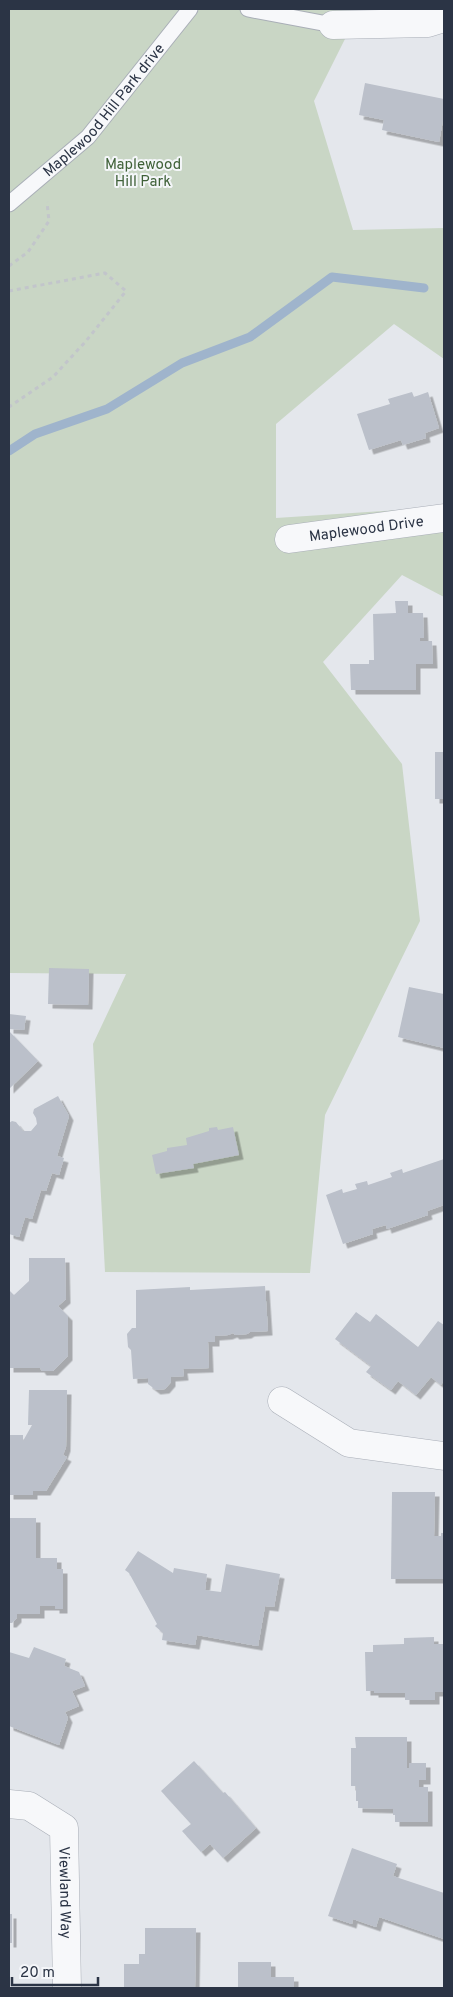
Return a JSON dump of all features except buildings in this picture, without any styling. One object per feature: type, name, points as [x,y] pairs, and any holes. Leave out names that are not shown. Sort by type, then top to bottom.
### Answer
[{"type":"street","points":[[333,25],[428,24],[444,18]]},
{"type":"street","name":"Maplewood Drive","points":[[289,539],[444,518]]},
{"type":"street","points":[[282,1401],[349,1443],[444,1456]]},
{"type":"street","name":"Viewland Way","points":[[9,1804],[29,1806],[64,1828],[67,1988]]},
{"type":"lane","name":"Maplewood Hill Park drive","points":[[9,204],[88,138],[190,9]]},
{"type":"lane","points":[[248,9],[333,25]]},
{"type":"path","points":[[9,266],[28,252],[49,221],[44,174]]},
{"type":"path","points":[[9,291],[105,273],[126,291],[86,341],[53,377],[9,407]]},
{"type":"green space","name":"Maplewood Hill Park","points":[[9,9],[360,9],[314,101],[353,230],[444,228],[444,359],[394,324],[276,424],[276,518],[444,507],[444,597],[402,575],[323,662],[402,764],[420,921],[325,1115],[310,1273],[105,1272],[93,1044],[126,974],[9,973]]},
{"type":"waterway","points":[[9,451],[35,434],[107,409],[182,363],[250,337],[332,277],[424,288]]}]
